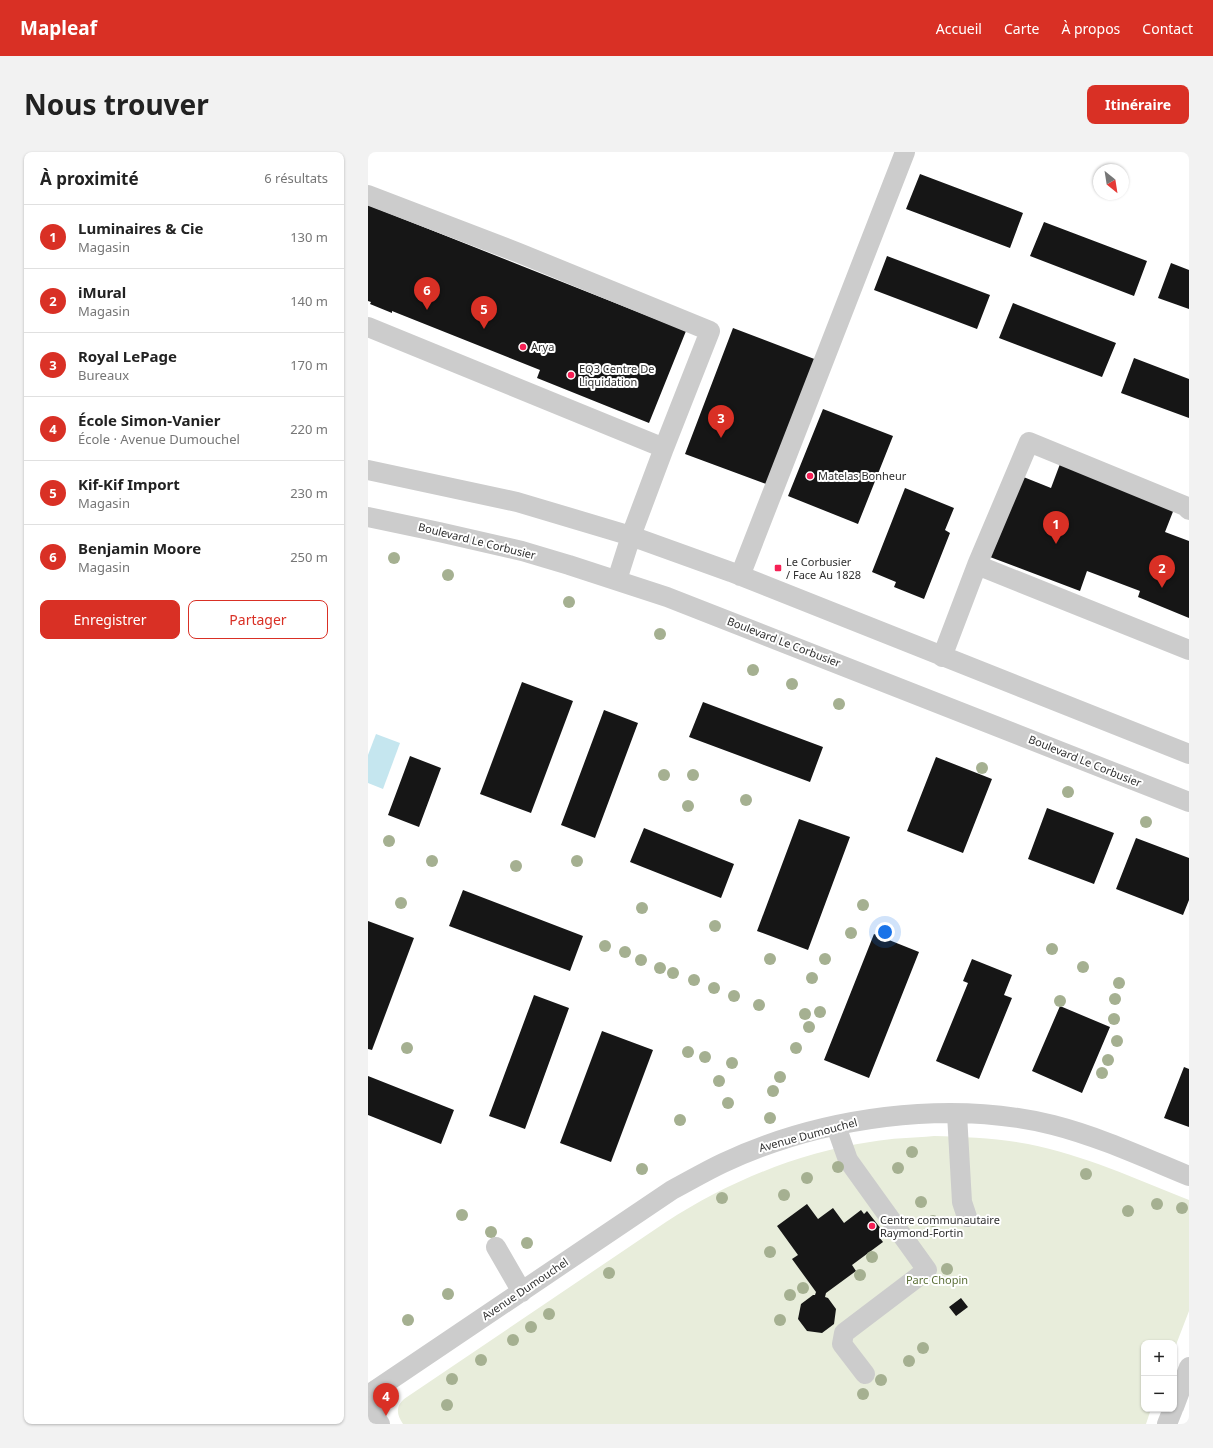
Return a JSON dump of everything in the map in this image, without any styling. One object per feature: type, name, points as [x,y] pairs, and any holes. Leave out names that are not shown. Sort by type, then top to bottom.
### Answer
[{"type":"street","points":[[740,576],[905,152]]},
{"type":"street","points":[[368,195],[519,253],[710,332],[630,536],[617,580]]},
{"type":"street","points":[[368,327],[664,448]]},
{"type":"street","points":[[942,657],[976,565],[1029,442],[1185,506],[1189,510]]},
{"type":"street","points":[[368,470],[518,502],[630,536],[740,576],[942,657],[1189,752]]},
{"type":"street","name":"Boulevard Le Corbusier","points":[[368,517],[514,550],[617,580],[667,597],[1189,802]]},
{"type":"street","points":[[617,580],[651,544]]},
{"type":"street","points":[[976,565],[1189,650]]},
{"type":"street","name":"Avenue Dumouchel","points":[[368,1395],[672,1190],[706,1171],[730,1160],[766,1146],[836,1126],[875,1118],[932,1113],[1014,1118],[1053,1125],[1099,1140],[1189,1176]]},
{"type":"street","points":[[957,1114],[962,1202],[967,1217]]},
{"type":"street","points":[[836,1126],[848,1160],[927,1270],[844,1333],[842,1344],[865,1374]]},
{"type":"street","points":[[496,1247],[522,1292]]},
{"type":"street","points":[[1177,1400],[1189,1368]]},
{"type":"street","points":[[368,1406],[380,1424]]},
{"type":"street","points":[[1167,1424],[1172,1412]]},
{"type":"green space","name":"Parc Chopin","points":[[934,1136],[969,1137],[1005,1140],[1028,1144],[1090,1161],[1189,1200],[1189,1311],[1177,1342],[1177,1340],[1141,1340],[1141,1412],[1150,1412],[1146,1424],[403,1424],[401,1421],[398,1414],[398,1408],[404,1399],[666,1222],[714,1194],[764,1171],[816,1154],[843,1147],[894,1139]]},
{"type":"water","points":[[376,734],[400,743],[383,789],[368,783],[368,755]]},
{"type":"building","points":[[920,174],[1023,213],[1010,248],[906,209]]},
{"type":"building","points":[[368,205],[686,331],[649,423],[537,378],[540,370],[392,311],[392,313],[370,304],[371,302],[368,301]]},
{"type":"building","points":[[1044,222],[1147,261],[1134,296],[1030,256]]},
{"type":"building","points":[[887,256],[990,295],[977,329],[874,290]]},
{"type":"building","points":[[1171,263],[1189,270],[1189,309],[1158,298]]},
{"type":"building","points":[[1013,303],[1116,343],[1102,377],[999,338]]},
{"type":"building","points":[[733,328],[817,360],[769,485],[685,454]]},
{"type":"building","points":[[1134,358],[1189,379],[1189,418],[1121,393]]},
{"type":"building","points":[[823,409],[893,436],[858,524],[788,496]]},
{"type":"building","points":[[1060,464],[1174,509],[1165,532],[1189,541],[1189,618],[1138,597],[1140,591],[1087,571],[1080,591],[990,557],[1021,476],[1051,488]]},
{"type":"building","points":[[905,488],[954,508],[945,530],[950,533],[924,599],[894,587],[896,582],[872,572]]},
{"type":"building","points":[[522,682],[573,701],[531,813],[480,794]]},
{"type":"building","points":[[703,702],[823,747],[810,782],[689,737]]},
{"type":"building","points":[[604,710],[638,723],[595,838],[561,825]]},
{"type":"building","points":[[410,756],[441,768],[419,827],[388,815]]},
{"type":"building","points":[[936,757],[992,779],[963,853],[907,831]]},
{"type":"building","points":[[1047,808],[1114,833],[1094,884],[1028,859]]},
{"type":"building","points":[[799,819],[850,837],[808,950],[757,931]]},
{"type":"building","points":[[644,828],[734,864],[721,898],[630,862]]},
{"type":"building","points":[[1136,838],[1189,858],[1189,900],[1183,915],[1116,889]]},
{"type":"building","points":[[463,890],[583,936],[570,971],[449,926]]},
{"type":"building","points":[[368,921],[414,938],[372,1050],[368,1049]]},
{"type":"building","points":[[874,934],[919,952],[869,1078],[824,1060]]},
{"type":"building","points":[[972,959],[1012,975],[1004,995],[1012,998],[979,1079],[936,1061],[968,983],[963,981]]},
{"type":"building","points":[[534,995],[569,1008],[525,1129],[489,1116]]},
{"type":"building","points":[[1060,1006],[1110,1027],[1082,1093],[1032,1071]]},
{"type":"building","points":[[602,1031],[653,1050],[611,1162],[560,1143]]},
{"type":"building","points":[[1184,1067],[1189,1069],[1189,1127],[1164,1118]]},
{"type":"building","points":[[368,1076],[454,1110],[441,1144],[368,1115]]},
{"type":"building","points":[[807,1204],[818,1219],[833,1208],[844,1223],[861,1210],[864,1214],[867,1211],[885,1234],[880,1238],[883,1242],[852,1265],[856,1271],[826,1293],[825,1297],[828,1298],[836,1309],[834,1324],[822,1333],[807,1331],[798,1319],[801,1304],[815,1295],[816,1292],[792,1259],[798,1255],[777,1226]]},
{"type":"building","points":[[961,1298],[968,1307],[956,1316],[949,1307]]},
{"type":"place","name":"Benjamin Moore","points":[[427,310]]},
{"type":"place","name":"Kif-Kif Import","points":[[484,329]]},
{"type":"place","name":"Arya","points":[[523,347]]},
{"type":"place","name":"EQ3 Centre De Liquidation","points":[[571,375]]},
{"type":"place","name":"Royal LePage","points":[[721,438]]},
{"type":"place","name":"Matelas Bonheur","points":[[810,476]]},
{"type":"place","name":"Luminaires & Cie","points":[[1056,544]]},
{"type":"place","name":"Le Corbusier / Face Au 1828","points":[[778,568]]},
{"type":"place","name":"iMural","points":[[1162,588]]},
{"type":"place","name":"Centre communautaire Raymond-Fortin","points":[[872,1226]]},
{"type":"place","name":"École Simon-Vanier","points":[[386,1416]]}]
